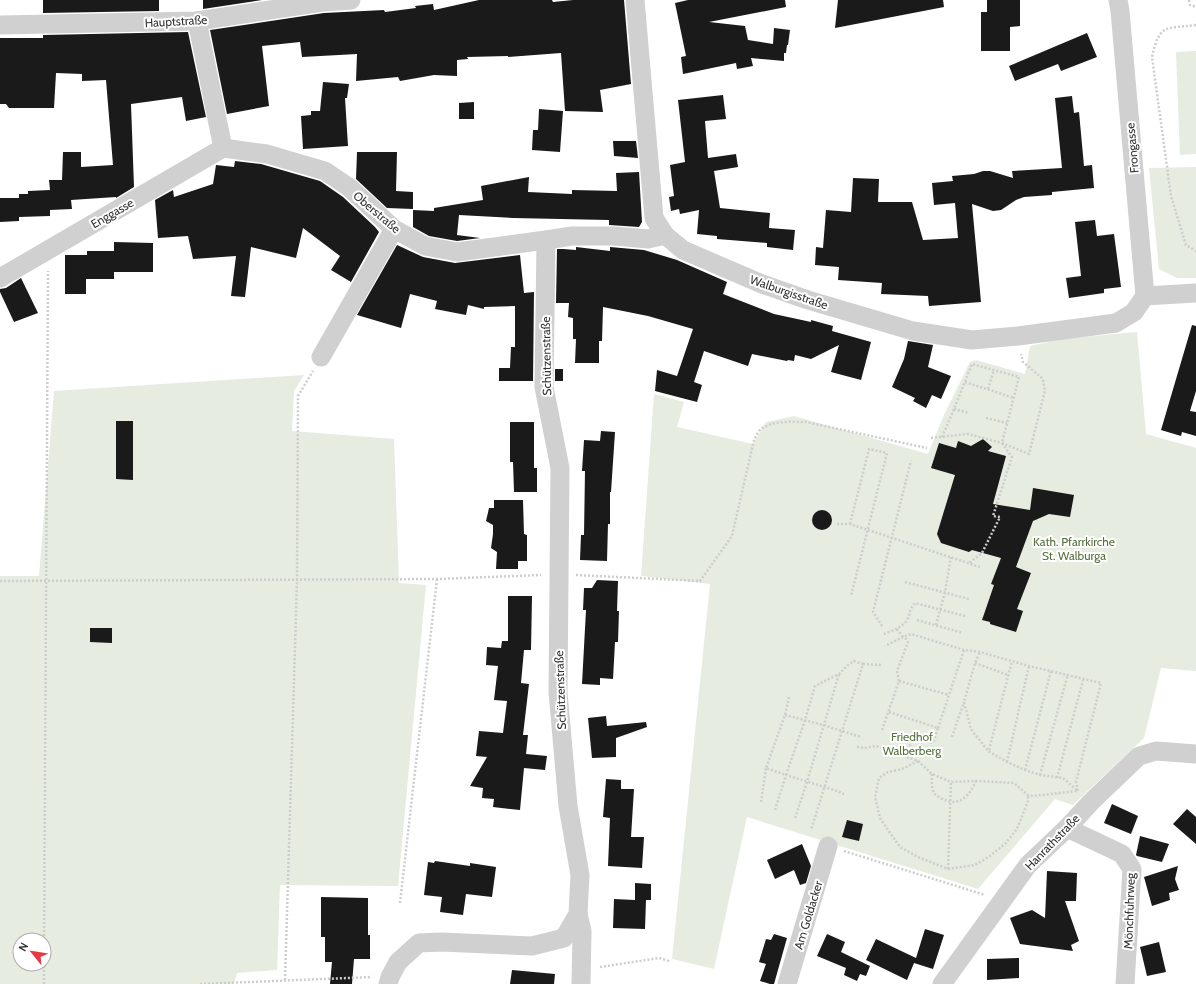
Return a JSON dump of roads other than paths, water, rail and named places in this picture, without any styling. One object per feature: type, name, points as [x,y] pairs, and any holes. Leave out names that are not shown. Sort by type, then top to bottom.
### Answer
[{"type":"street","name":"Hauptstraße","points":[[0,25],[197,21],[323,2],[351,0]]},
{"type":"street","name":"Walburgisstraße","points":[[635,0],[654,218],[665,235],[684,250],[762,284],[808,300],[913,331],[972,340],[1018,336],[1116,323],[1134,312],[1145,296]]},
{"type":"street","name":"Frongasse","points":[[1118,0],[1145,296]]},
{"type":"street","points":[[197,21],[223,148]]},
{"type":"street","name":"Oberstraße","points":[[223,148],[267,154],[325,172],[350,188],[394,229],[425,246],[457,252],[572,236],[615,236],[648,239],[665,235]]},
{"type":"street","name":"Enggasse","points":[[0,278],[223,148]]},
{"type":"street","points":[[321,356],[394,229]]},
{"type":"street","name":"Schützenstraße","points":[[389,980],[398,962],[419,943],[441,942],[532,946],[564,938],[578,914],[580,875],[568,806],[558,692],[560,468],[544,387],[546,240]]},
{"type":"street","points":[[1145,296],[1196,293]]},
{"type":"street","name":"Hanrathstraße","points":[[942,984],[1028,865],[1067,828],[1084,796],[1140,756],[1156,751],[1196,754]]},
{"type":"street","name":"Mönchfuhrweg","points":[[1067,828],[1122,854],[1132,869],[1125,984]]},
{"type":"street","name":"Am Goldacker","points":[[787,984],[828,846]]},
{"type":"street","points":[[578,914],[582,931],[581,977]]},
{"type":"park label","name":"Kath. Pfarrkirche St. Walburga","points":[[1074,548]]},
{"type":"park label","name":"Friedhof Walberberg","points":[[912,743]]}]
